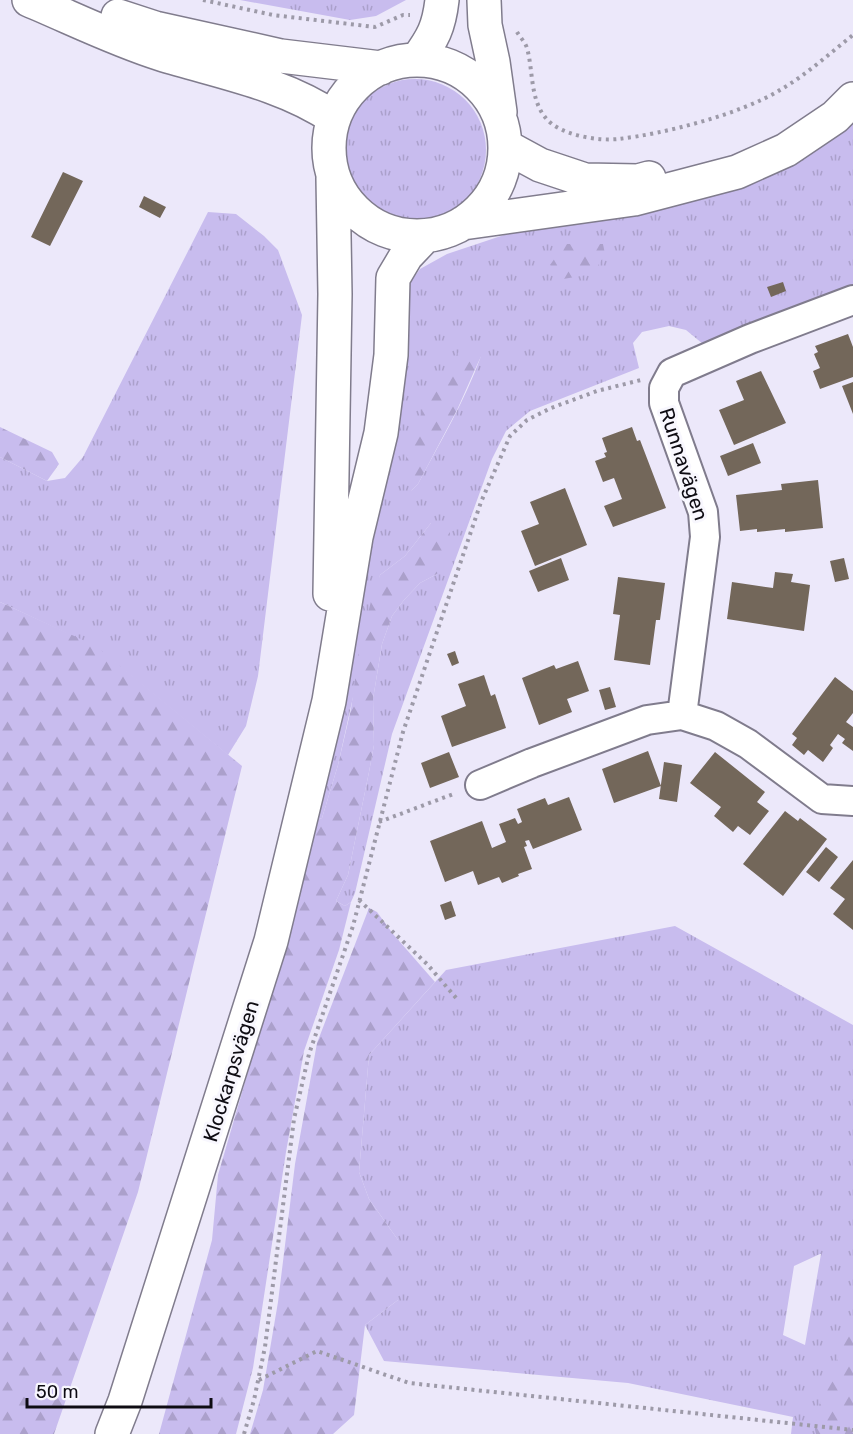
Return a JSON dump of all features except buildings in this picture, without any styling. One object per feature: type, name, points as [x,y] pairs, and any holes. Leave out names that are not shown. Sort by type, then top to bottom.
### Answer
[{"type":"street","points":[[29,0],[159,53],[241,77],[314,104],[334,118]]},
{"type":"street","points":[[63,0],[155,28],[281,56],[381,68]]},
{"type":"street","points":[[417,60],[433,38],[441,11]]},
{"type":"street","points":[[333,175],[343,196],[368,222],[401,235],[425,236],[445,232],[463,223],[481,208],[494,190],[504,161],[503,134],[484,12]]},
{"type":"street","points":[[329,701],[335,294],[333,175],[329,146],[334,118],[352,88],[381,68],[399,62],[417,60],[447,65],[465,75],[488,96],[503,134],[540,165],[585,180],[638,181],[726,158],[844,108]]},
{"type":"street","points":[[463,223],[634,199],[737,172],[786,150],[844,108]]},
{"type":"street","points":[[329,701],[356,537],[381,433],[391,355],[393,278],[406,256],[425,236]]},
{"type":"street","points":[[672,373],[750,339],[853,300]]},
{"type":"street","name":"Runnavägen","points":[[672,373],[664,388],[664,403],[703,512],[705,524],[696,614],[682,715]]},
{"type":"street","name":"Klockarpsvägen","points":[[112,1434],[125,1401],[272,941],[329,701]]},
{"type":"street","points":[[480,785],[646,720],[682,715],[716,726],[748,744],[822,799],[853,801]]},
{"type":"path","points":[[203,0],[273,15],[375,27],[403,15],[422,16],[441,11]]},
{"type":"path","points":[[484,12],[515,30],[526,45],[533,88],[540,108],[552,124],[573,135],[616,139],[664,131],[744,108],[780,91],[853,35]]},
{"type":"path","points":[[244,1434],[265,1347],[294,1119],[309,1054],[334,984],[359,900],[403,732],[481,502],[510,436],[527,420],[550,408],[597,391],[672,373]]},
{"type":"path","points":[[379,822],[480,785]]},
{"type":"path","points":[[359,900],[427,964],[457,999]]},
{"type":"path","points":[[258,1381],[317,1351],[409,1383],[853,1430]]},
{"type":"green space","points":[[240,0],[406,0],[376,16],[350,20]]},
{"type":"green space","points":[[415,79],[442,85],[465,100],[480,123],[486,150],[480,177],[465,200],[442,215],[415,221],[388,215],[365,200],[350,177],[344,150],[350,123],[365,100],[388,85]]},
{"type":"green space","points":[[853,122],[853,289],[703,344],[686,330],[669,326],[642,332],[633,343],[639,368],[530,411],[506,431],[492,459],[392,734],[355,893],[351,902],[345,906],[336,901],[348,875],[374,745],[373,699],[382,644],[392,616],[404,600],[420,583],[437,574],[431,523],[405,556],[380,575],[338,765],[322,818],[311,822],[327,759],[379,514],[397,400],[406,288],[420,269],[447,254],[504,235],[583,216]],"holes":[[[481,356],[475,373],[418,484],[411,491]]]},
{"type":"green space","points":[[208,212],[236,214],[278,250],[302,315],[258,676],[246,726],[228,755],[96,647],[0,602],[0,457],[47,481],[65,478],[83,457]]},
{"type":"green space","points":[[565,244],[603,244],[605,254],[593,274],[563,279],[550,265]]},
{"type":"green space","points":[[461,349],[477,350],[481,356],[457,410],[418,484],[411,491],[404,465],[428,394]]},
{"type":"green space","points":[[0,427],[52,452],[59,464],[47,481],[0,457]]},
{"type":"green space","points":[[441,521],[450,533],[448,555],[437,574],[420,583],[392,616],[382,644],[373,699],[374,745],[348,875],[336,901],[345,906],[351,902],[339,950],[304,1051],[253,1368],[236,1434],[159,1434],[212,1240],[218,1175],[252,1058],[311,822],[322,818],[338,765],[351,709],[360,643],[373,594],[380,575],[405,556],[431,523]]},
{"type":"green space","points":[[0,602],[96,646],[242,766],[138,1192],[54,1434],[0,1434]]},
{"type":"green space","points":[[369,908],[377,912],[435,982],[369,1055],[359,1172],[369,1199],[398,1240],[398,1300],[365,1325],[354,1415],[333,1434],[250,1434],[263,1390],[278,1302],[295,1164],[317,1043]]},
{"type":"green space","points":[[675,926],[853,1025],[853,1434],[791,1434],[793,1417],[628,1383],[384,1361],[365,1325],[398,1300],[398,1240],[369,1199],[359,1172],[369,1055],[446,970]],"holes":[[[821,1254],[805,1345],[783,1335],[794,1266]]]},
{"type":"green space","points":[[853,1318],[853,1434],[816,1434],[813,1421]]}]
